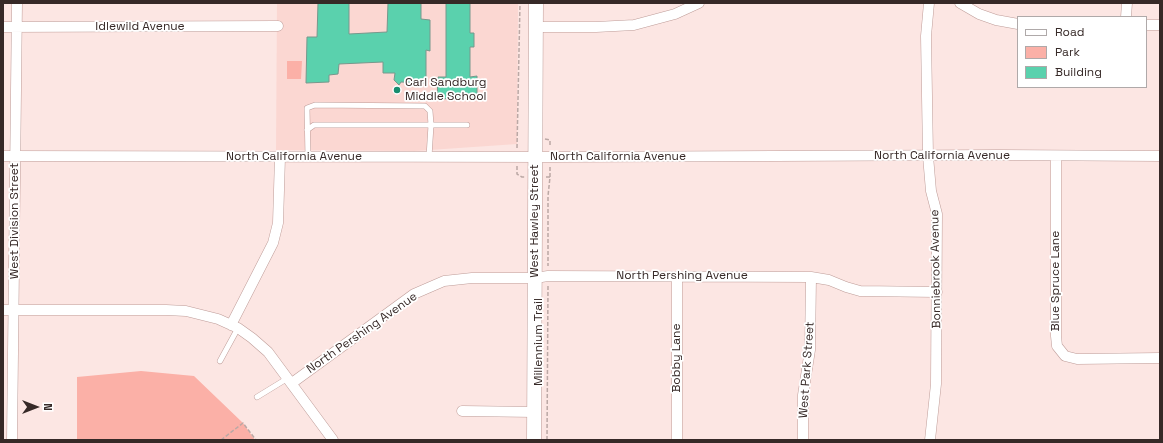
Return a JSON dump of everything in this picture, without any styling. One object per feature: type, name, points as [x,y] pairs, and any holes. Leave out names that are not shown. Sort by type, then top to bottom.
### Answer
[{"type":"street","name":"West Division Street","points":[[12,440],[17,3]]},
{"type":"street","name":"West Hawley Street","points":[[534,440],[541,277],[535,157],[536,3]]},
{"type":"street","points":[[536,27],[596,27],[634,25],[675,14],[699,3]]},
{"type":"street","name":"Bonniebrook Avenue","points":[[929,3],[926,36],[928,156],[931,191],[937,214],[936,384],[930,428],[930,440]]},
{"type":"street","points":[[960,3],[979,14],[996,20],[1017,24]]},
{"type":"street","points":[[1126,16],[1127,3]]},
{"type":"street","points":[[1147,25],[1160,25]]},
{"type":"street","name":"Idlewild Avenue","points":[[3,27],[278,26]]},
{"type":"street","name":"North California Avenue","points":[[3,156],[1160,156]]},
{"type":"street","name":"Blue Spruce Lane","points":[[1056,156],[1057,346],[1065,356],[1076,359],[1160,358]]},
{"type":"street","points":[[235,327],[273,243],[278,223],[280,157]]},
{"type":"street","name":"North Pershing Avenue","points":[[290,380],[414,294],[444,281],[472,278],[541,277],[811,276],[829,280],[860,291],[937,292]]},
{"type":"street","name":"West Park Street","points":[[803,440],[803,395],[810,350],[811,276]]},
{"type":"street","name":"Bobby Lane","points":[[677,277],[677,440]]},
{"type":"street","points":[[3,310],[166,310],[186,311],[218,319],[235,327],[252,338],[268,352],[333,440]]},
{"type":"street","points":[[462,411],[535,412]]},
{"type":"lane","points":[[308,157],[307,108],[315,105],[426,106],[430,111],[431,126],[429,157]]},
{"type":"lane","points":[[307,130],[314,125],[467,125]]},
{"type":"lane","points":[[220,361],[235,327]]},
{"type":"lane","points":[[257,397],[290,380]]},
{"type":"path","points":[[518,143],[520,3]]},
{"type":"path","points":[[547,139],[550,140],[550,143]]},
{"type":"path","points":[[517,169],[517,174],[522,177]]},
{"type":"path","name":"Millennium Trail","points":[[547,440],[541,277],[550,170]]},
{"type":"path","points":[[544,177],[550,177]]},
{"type":"path","points":[[221,440],[243,423],[255,439]]},
{"type":"shaded area","name":"Carl Sandburg Middle School","points":[[277,3],[518,3],[517,144],[415,151],[276,150]]},
{"type":"green space","points":[[287,61],[302,61],[301,79],[287,79]]},
{"type":"green space","points":[[141,371],[194,376],[243,423],[255,440],[77,440],[77,377]]},
{"type":"building","points":[[318,3],[349,3],[349,34],[387,32],[388,3],[421,3],[421,19],[430,20],[430,51],[426,50],[426,83],[401,82],[399,85],[394,80],[395,73],[383,73],[383,62],[339,64],[338,74],[329,75],[329,82],[306,83],[307,37],[317,37]]},
{"type":"building","points":[[446,3],[470,3],[470,33],[474,33],[474,47],[470,47],[470,77],[477,76],[477,98],[437,99],[438,77],[446,77]]},
{"type":"place","name":"Carl Sandburg Middle School","points":[[397,90]]}]
